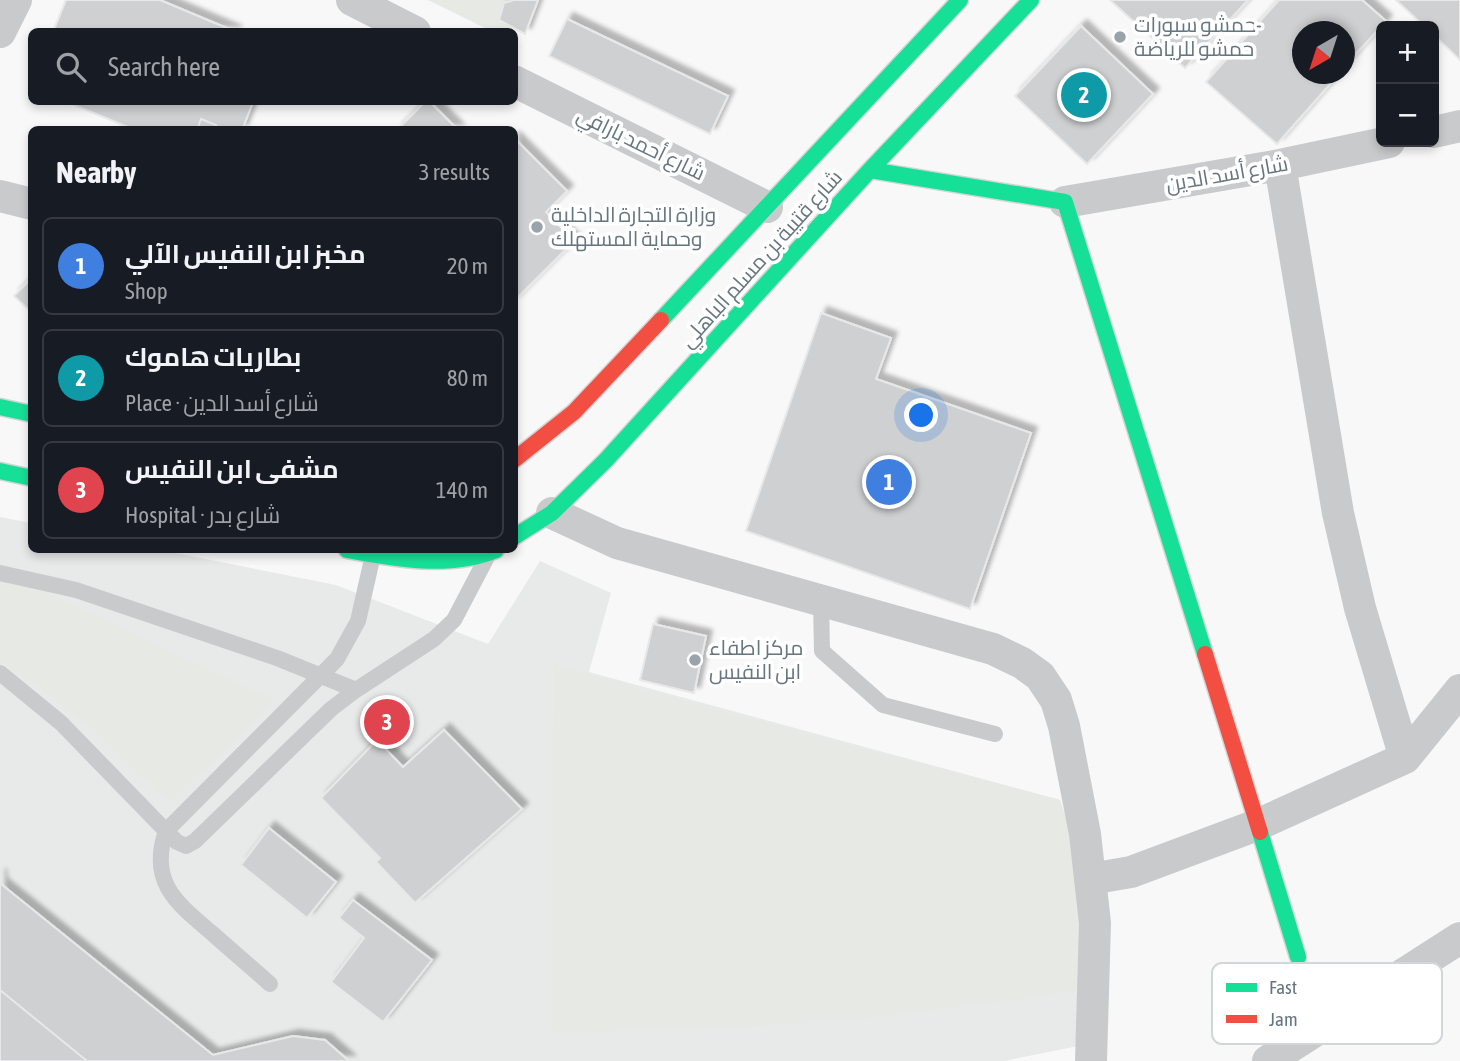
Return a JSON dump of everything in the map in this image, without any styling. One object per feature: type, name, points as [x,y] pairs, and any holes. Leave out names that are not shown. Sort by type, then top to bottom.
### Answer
[{"type":"main road","name":"شارع قتيبة بن مسلم الباهلي","points":[[518,457],[574,412],[960,0]]},
{"type":"main road","name":"شارع قتيبة بن مسلم الباهلي","points":[[518,534],[552,513],[606,460],[870,170],[1031,0]]},
{"type":"main road","points":[[870,170],[1065,202],[1298,957]]},
{"type":"main road","points":[[0,407],[28,413]]},
{"type":"main road","points":[[0,471],[28,477]]},
{"type":"main road","points":[[377,553],[409,559],[449,559],[481,553]]},
{"type":"street","points":[[0,33],[16,0]]},
{"type":"street","points":[[352,0],[407,28]]},
{"type":"street","name":"شارع أحمد بارافي","points":[[518,83],[767,207]]},
{"type":"street","points":[[1439,131],[1460,127]]},
{"type":"street","name":"شارع أسد الدين","points":[[1065,202],[1280,165],[1376,145]]},
{"type":"street","points":[[1280,165],[1338,513],[1360,608],[1405,758]]},
{"type":"street","points":[[0,196],[28,203]]},
{"type":"street","points":[[552,513],[617,543],[993,649],[1023,663],[1040,676],[1056,700],[1064,726],[1085,834],[1095,923],[1091,1061]]},
{"type":"street","points":[[1090,879],[1131,872],[1257,825],[1405,758],[1460,690]]},
{"type":"street","points":[[1420,963],[1460,937]]},
{"type":"street","points":[[1268,1061],[1294,1044]]},
{"type":"lane","points":[[270,984],[178,904],[169,891],[160,861],[161,846],[166,831],[337,659],[354,633],[362,609],[372,553]]},
{"type":"lane","points":[[0,673],[61,723],[177,842],[186,846],[195,841],[331,709],[434,639],[454,620],[491,553]]},
{"type":"lane","points":[[0,573],[76,590],[321,675],[356,690]]},
{"type":"lane","points":[[821,600],[822,651],[883,705],[995,734]]},
{"type":"shaded area","points":[[428,0],[514,0],[504,3],[499,19],[511,28],[485,28]]},
{"type":"shaded area","points":[[0,517],[28,522],[28,553],[175,553],[336,585],[488,644],[540,561],[611,593],[589,672],[1060,800],[1083,872],[1083,1045],[1004,1061],[0,1061]]},
{"type":"shaded area","points":[[0,570],[275,701],[170,803],[100,736],[46,692],[0,662]]},
{"type":"shaded area","points":[[554,665],[1060,800],[1083,872],[1083,990],[870,1018],[737,1027],[552,1032]]},
{"type":"building","points":[[66,0],[160,0],[226,28],[55,28]]},
{"type":"building","points":[[514,0],[538,0],[525,34],[499,20],[504,3]]},
{"type":"building","points":[[1110,0],[1248,0],[1185,68]]},
{"type":"building","points":[[1279,0],[1362,0],[1386,21],[1376,21],[1376,32],[1355,55],[1355,21],[1292,21],[1292,84],[1330,84],[1277,144],[1206,82]]},
{"type":"building","points":[[1396,0],[1460,0],[1460,60],[1439,40],[1439,21],[1419,21]]},
{"type":"building","points":[[567,19],[728,96],[710,134],[549,56]]},
{"type":"building","points":[[1081,26],[1153,94],[1087,164],[1015,96]]},
{"type":"building","points":[[74,105],[252,105],[244,126],[125,126]]},
{"type":"building","points":[[422,105],[433,105],[454,126],[401,126]]},
{"type":"building","points":[[201,119],[216,125],[216,126],[198,126]]},
{"type":"building","name":"وزارة التجارة الداخلية وحماية المستهلك","points":[[518,142],[567,191],[546,212],[574,241],[518,297]]},
{"type":"building","points":[[28,282],[28,309],[14,296]]},
{"type":"building","points":[[821,313],[891,338],[876,379],[1031,433],[970,609],[746,531]]},
{"type":"building","points":[[653,624],[706,636],[694,693],[640,680]]},
{"type":"building","points":[[444,730],[522,809],[415,903],[376,862],[380,858],[321,798],[377,740],[403,767]]},
{"type":"building","points":[[269,828],[336,882],[307,918],[241,865]]},
{"type":"building","points":[[0,874],[1,884],[213,1055],[293,1036],[325,1040],[349,1061],[87,1061],[0,990]]},
{"type":"building","points":[[353,900],[432,960],[383,1022],[331,982],[364,938],[339,918]]},
{"type":"building","points":[[0,990],[87,1061],[0,1061]]},
{"type":"traffic: fast","points":[[661,320],[960,0]]},
{"type":"traffic: fast","points":[[518,534],[552,513],[606,460],[870,170],[1031,0]]},
{"type":"traffic: fast","points":[[870,170],[1065,202],[1205,654]]},
{"type":"traffic: fast","points":[[0,407],[28,413]]},
{"type":"traffic: fast","points":[[0,471],[28,477]]},
{"type":"traffic: fast","points":[[366,553],[441,561],[487,553]]},
{"type":"traffic: fast","points":[[1260,832],[1298,957]]},
{"type":"traffic: jam","points":[[518,457],[574,412],[661,320]]},
{"type":"traffic: jam","points":[[1205,654],[1260,832]]},
{"type":"place","name":"حمشو سبورات- حمشو للرياضة","points":[[1120,37]]},
{"type":"place","name":"بطاريات هاموك","points":[[1084,95]]},
{"type":"place","name":"وزارة التجارة الداخلية وحماية المستهلك","points":[[537,227]]},
{"type":"place","name":"مخبز ابن النفيس الآلي","points":[[889,482]]},
{"type":"place","name":"مركز اطفاء ابن النفيس","points":[[695,660]]},
{"type":"place","name":"مشفى ابن النفيس","points":[[387,722]]}]
